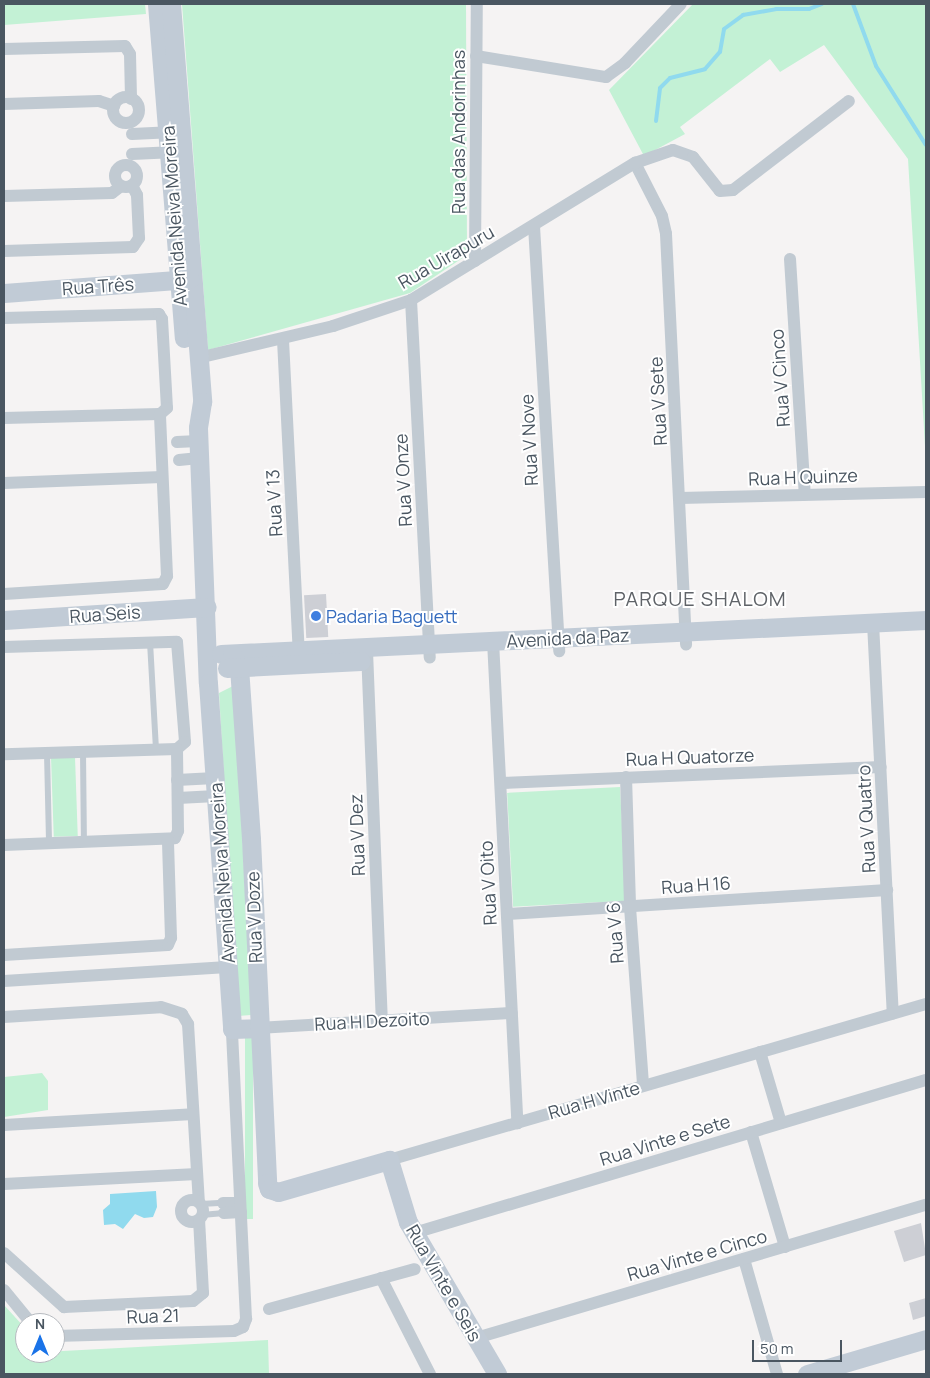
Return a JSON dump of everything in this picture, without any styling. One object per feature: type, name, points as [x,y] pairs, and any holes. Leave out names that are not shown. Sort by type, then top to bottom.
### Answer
[{"type":"street","name":"Avenida Neiva Moreira","points":[[157,4],[176,152],[186,279],[190,402],[198,442],[216,787],[232,1029],[246,1319]]},
{"type":"street","name":"Avenida Neiva Moreira","points":[[171,4],[174,132]]},
{"type":"street","name":"Rua das Andorinhas","points":[[475,261],[477,4]]},
{"type":"street","points":[[476,56],[606,77],[625,63],[681,4]]},
{"type":"street","points":[[4,49],[125,46],[130,54],[131,99],[138,112],[131,128],[131,159],[138,176],[127,185],[112,192],[4,196]]},
{"type":"street","points":[[114,106],[123,98],[131,99]]},
{"type":"street","name":"Rua Uirapuru","points":[[198,358],[283,340],[411,300],[636,163],[681,150],[693,157],[720,190],[729,191],[849,101]]},
{"type":"street","points":[[4,104],[99,102],[114,106]]},
{"type":"street","points":[[114,106],[119,121],[131,128],[174,132]]},
{"type":"street","points":[[4,250],[134,247],[139,238],[136,195],[127,185],[115,177],[117,170],[131,159],[176,152]]},
{"type":"street","name":"Rua V Sete","points":[[636,163],[662,216],[666,234],[686,638]]},
{"type":"street","name":"Rua V Nove","points":[[534,226],[559,645]]},
{"type":"street","name":"Rua V Cinco","points":[[790,259],[805,495]]},
{"type":"street","name":"Avenida Neiva Moreira","points":[[186,279],[198,358],[202,402],[198,442]]},
{"type":"street","name":"Rua Três","points":[[4,293],[186,279]]},
{"type":"street","name":"Rua V Onze","points":[[411,300],[430,651]]},
{"type":"street","points":[[4,318],[160,316],[166,408],[160,414],[4,418]]},
{"type":"street","name":"Rua V 13","points":[[283,340],[299,657]]},
{"type":"street","points":[[4,594],[163,584],[167,576],[160,414]]},
{"type":"street","points":[[177,442],[198,442]]},
{"type":"street","points":[[179,460],[198,442]]},
{"type":"street","points":[[4,483],[162,477]]},
{"type":"street","name":"Rua H Quinze","points":[[680,498],[926,492]]},
{"type":"street","name":"Rua Seis","points":[[4,620],[207,607]]},
{"type":"street","name":"Avenida da Paz","points":[[210,662],[874,629],[926,620]]},
{"type":"street","name":"Avenida da Paz","points":[[874,629],[926,633]]},
{"type":"street","name":"Rua V Quatro","points":[[874,629],[893,1013]]},
{"type":"street","points":[[4,647],[175,641],[180,646],[185,742],[177,749],[4,754]]},
{"type":"street","name":"Rua V Oito","points":[[494,648],[518,1123]]},
{"type":"street","name":"Rua V Dez","points":[[367,654],[382,1020]]},
{"type":"street","name":"Rua V Doze","points":[[235,661],[267,1183]]},
{"type":"street","points":[[4,845],[168,840],[178,831],[177,749]]},
{"type":"street","name":"Rua H Quatorze","points":[[501,783],[881,766]]},
{"type":"street","name":"Rua V 6","points":[[626,777],[630,907],[643,1086]]},
{"type":"street","points":[[177,780],[216,787]]},
{"type":"street","points":[[178,798],[216,787]]},
{"type":"street","points":[[4,954],[168,945],[171,938],[168,840]]},
{"type":"street","name":"Rua H 16","points":[[507,914],[887,890]]},
{"type":"street","points":[[4,981],[228,967]]},
{"type":"street","name":"Rua H Vinte","points":[[267,1183],[269,1189],[278,1192],[926,1004]]},
{"type":"street","points":[[4,1017],[162,1007],[178,1010],[188,1024],[200,1210],[203,1293],[193,1301],[64,1307],[4,1253]]},
{"type":"street","name":"Rua H Dezoito","points":[[232,1029],[512,1013]]},
{"type":"street","points":[[760,1052],[781,1123]]},
{"type":"street","name":"Rua Vinte e Sete","points":[[414,1233],[926,1080]]},
{"type":"street","points":[[4,1125],[193,1114]]},
{"type":"street","points":[[751,1132],[785,1247]]},
{"type":"street","name":"Rua Vinte e Seis","points":[[389,1160],[414,1233],[497,1374]]},
{"type":"street","points":[[4,1184],[197,1174]]},
{"type":"street","name":"Rua Vinte e Cinco","points":[[476,1338],[926,1205]]},
{"type":"street","points":[[224,1208],[241,1207]]},
{"type":"street","points":[[744,1260],[777,1374]]},
{"type":"street","points":[[269,1309],[415,1269]]},
{"type":"street","points":[[381,1278],[430,1374]]},
{"type":"street","points":[[4,1290],[23,1313]]},
{"type":"street","name":"Rua 21","points":[[65,1336],[234,1331],[246,1319]]},
{"type":"street","points":[[809,1374],[926,1339]]},
{"type":"lane","points":[[161,442],[177,442]]},
{"type":"lane","points":[[162,461],[179,460]]},
{"type":"lane","points":[[150,642],[156,749]]},
{"type":"lane","points":[[83,752],[84,843]]},
{"type":"lane","points":[[47,753],[49,844]]},
{"type":"lane","points":[[200,1210],[224,1208]]},
{"type":"lane","points":[[200,1210],[224,1208]]},
{"type":"green space","points":[[4,4],[145,4],[146,14],[4,25]]},
{"type":"green space","points":[[182,4],[466,4],[467,255],[410,293],[208,350]]},
{"type":"green space","points":[[693,4],[926,4],[926,463],[908,159],[824,45],[780,72],[770,59],[680,127],[685,134],[644,156],[609,90]]},
{"type":"green space","points":[[235,685],[251,1015],[238,1016],[219,693]]},
{"type":"green space","points":[[75,757],[78,836],[54,837],[51,758]]},
{"type":"green space","points":[[620,787],[626,901],[513,907],[507,793]]},
{"type":"green space","points":[[245,1034],[253,1034],[253,1219],[245,1219]]},
{"type":"green space","points":[[42,1073],[48,1081],[48,1110],[4,1117],[4,1077]]},
{"type":"green space","points":[[4,1305],[15,1317],[15,1363],[65,1363],[65,1351],[268,1340],[269,1374],[4,1374]]},
{"type":"water","points":[[156,1191],[157,1207],[153,1217],[144,1218],[135,1214],[123,1229],[115,1224],[104,1225],[103,1210],[110,1204],[110,1194]]},
{"type":"building","name":"Padaria Baguett","points":[[326,594],[328,637],[306,638],[304,595]]},
{"type":"building","points":[[921,1223],[926,1255],[904,1262],[894,1231]]},
{"type":"building","points":[[926,1298],[926,1316],[913,1320],[909,1303]]},
{"type":"waterway","points":[[656,121],[660,88],[670,78],[705,69],[720,52],[724,29],[743,15],[776,9],[809,9],[822,4]]},
{"type":"waterway","points":[[853,4],[876,66],[926,145]]},
{"type":"place","name":"Padaria Baguett","points":[[316,616]]},
{"type":"district","name":"PARQUE SHALOM","points":[[700,598]]}]
